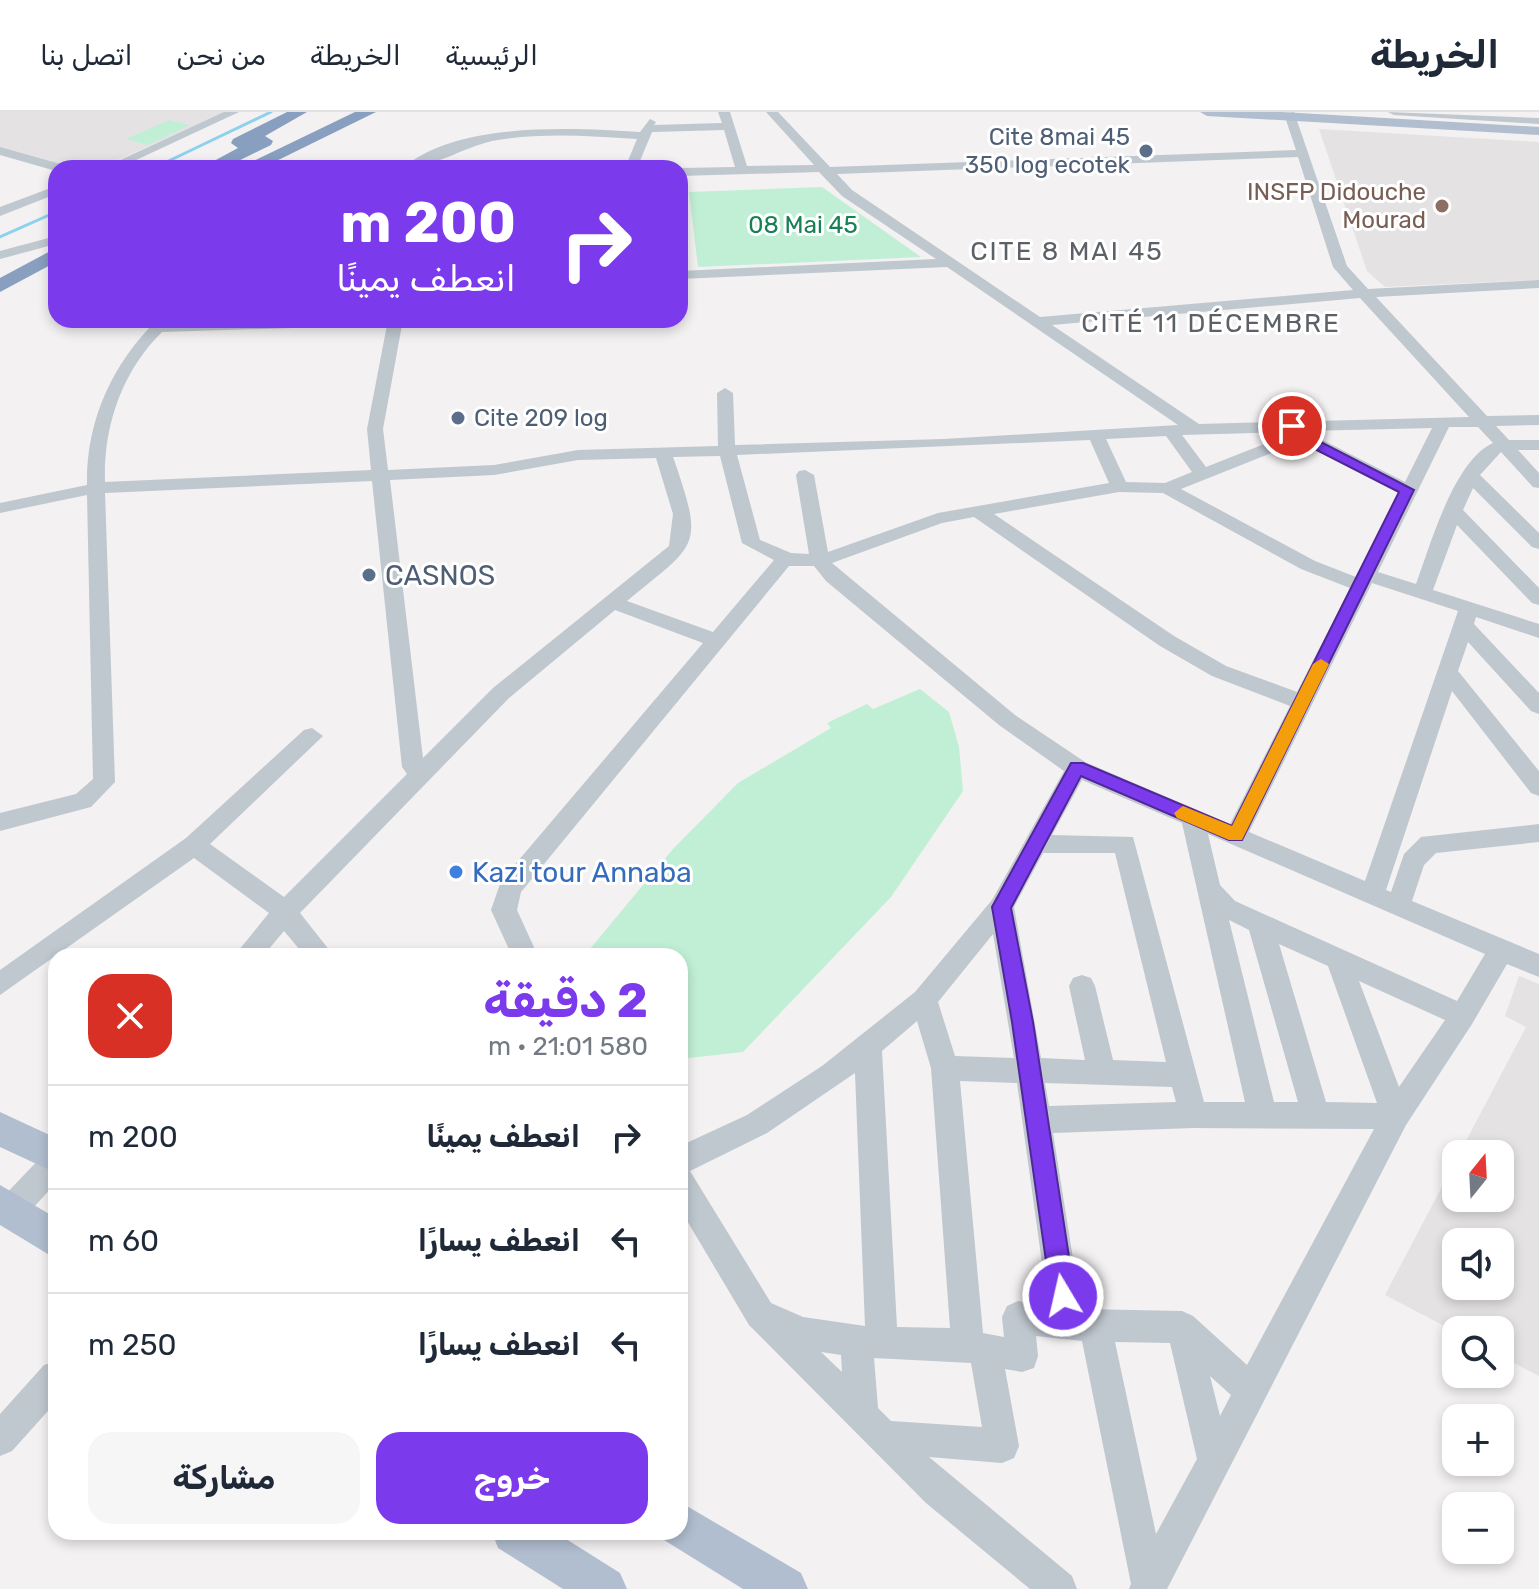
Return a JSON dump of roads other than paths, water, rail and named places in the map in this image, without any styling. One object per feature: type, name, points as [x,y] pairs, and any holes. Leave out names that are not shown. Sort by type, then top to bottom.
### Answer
[{"type":"highway","points":[[207,160],[299,112]]},
{"type":"highway","points":[[226,160],[323,112]]},
{"type":"highway","points":[[240,160],[337,112]]},
{"type":"highway","points":[[265,160],[368,112]]},
{"type":"highway","points":[[0,274],[48,247]]},
{"type":"highway","points":[[0,286],[48,259]]},
{"type":"main road","points":[[1207,112],[1530,123]]},
{"type":"main road","points":[[1253,112],[1440,116],[1530,123]]},
{"type":"main road","points":[[0,1129],[48,1152]]},
{"type":"main road","points":[[6,1206],[48,1235]]},
{"type":"main road","points":[[688,1529],[785,1589]]},
{"type":"main road","points":[[527,1540],[604,1589]]},
{"type":"street","points":[[127,160],[233,112]]},
{"type":"street","points":[[634,160],[655,112]]},
{"type":"street","points":[[698,112],[699,127]]},
{"type":"street","points":[[724,112],[742,170]]},
{"type":"street","points":[[772,112],[847,193],[1195,429]]},
{"type":"street","points":[[1394,112],[1440,116]]},
{"type":"street","points":[[1290,115],[1340,267],[1539,483]]},
{"type":"street","points":[[426,160],[465,142],[508,133],[646,132],[727,126]]},
{"type":"street","points":[[0,151],[48,165]]},
{"type":"street","points":[[688,172],[1302,153]]},
{"type":"street","points":[[0,212],[48,193]]},
{"type":"street","points":[[0,255],[48,244]]},
{"type":"street","points":[[688,275],[950,263]]},
{"type":"street","points":[[1037,322],[1366,293],[1539,284]]},
{"type":"street","points":[[0,822],[83,801],[104,782],[96,446],[111,391],[158,328]]},
{"type":"street","points":[[394,328],[375,429],[413,767],[422,773]]},
{"type":"street","points":[[725,393],[727,451],[751,543],[788,559],[820,561],[938,518],[1119,487],[1167,488],[1296,431]]},
{"type":"street","points":[[0,508],[96,488],[494,470],[563,456],[1195,429],[1296,431],[1539,420]]},
{"type":"street","points":[[1236,835],[1442,425]]},
{"type":"street","points":[[1171,431],[1202,474]]},
{"type":"street","points":[[1296,431],[1407,490]]},
{"type":"street","points":[[1096,435],[1119,487]]},
{"type":"street","points":[[1422,593],[1453,511],[1482,455],[1503,447],[1539,445]]},
{"type":"street","points":[[1503,447],[1539,458]]},
{"type":"street","points":[[254,948],[285,912],[501,693],[678,549],[684,535],[663,454]]},
{"type":"street","points":[[805,475],[820,561],[833,577],[1007,720],[1077,768],[1539,966]]},
{"type":"street","points":[[1471,477],[1539,543]]},
{"type":"street","points":[[1167,488],[1308,565],[1422,593],[1466,617],[1536,632]]},
{"type":"street","points":[[1453,511],[1529,578],[1539,599]]},
{"type":"street","points":[[979,512],[1167,641],[1219,671],[1301,702]]},
{"type":"street","points":[[521,948],[504,910],[510,888],[788,559]]},
{"type":"street","points":[[614,603],[718,641]]},
{"type":"street","points":[[1373,893],[1466,617]]},
{"type":"street","points":[[1466,617],[1539,706]]},
{"type":"street","points":[[1448,672],[1539,786]]},
{"type":"street","points":[[50,948],[194,845],[312,736]]},
{"type":"street","points":[[688,1157],[757,1124],[832,1075],[924,1000],[1001,907],[1077,768]]},
{"type":"street","points":[[1192,816],[1263,1117]]},
{"type":"street","points":[[1399,904],[1413,861],[1429,844],[1539,833]]},
{"type":"street","points":[[1034,844],[1125,844],[1193,1115]]},
{"type":"street","points":[[194,845],[285,912],[314,948]]},
{"type":"street","points":[[1209,889],[1226,908],[1463,1016]]},
{"type":"street","points":[[1001,907],[1036,1120],[1081,1325],[1148,1587]]},
{"type":"street","points":[[1260,923],[1316,1116]]},
{"type":"street","points":[[0,984],[48,950]]},
{"type":"street","points":[[1148,1587],[1253,1393],[1396,1116],[1463,1016],[1501,950]]},
{"type":"street","points":[[1338,959],[1396,1116]]},
{"type":"street","points":[[1082,986],[1102,1075]]},
{"type":"street","points":[[873,1427],[1002,1446],[976,1348],[945,1068],[924,1000]]},
{"type":"street","points":[[868,1046],[869,1341],[873,1427]]},
{"type":"street","points":[[945,1068],[1182,1075]]},
{"type":"street","points":[[1036,1120],[1193,1115],[1396,1116]]},
{"type":"street","points":[[6,1206],[48,1169]]},
{"type":"street","points":[[688,1194],[760,1314],[938,1491],[1059,1589]]},
{"type":"street","points":[[760,1314],[801,1333],[976,1348],[1022,1356],[1018,1317],[1081,1325],[1182,1327],[1253,1393]]},
{"type":"street","points":[[1182,1327],[1215,1464]]},
{"type":"street","points":[[0,1439],[48,1386]]},
{"type":"waterway","points":[[171,160],[271,112]]},
{"type":"waterway","points":[[0,237],[48,216]]},
{"type":"place","name":"Cite 8mai 45 350 log ecotek","points":[[1146,151]]},
{"type":"place","name":"INSFP Didouche Mourad","points":[[1442,206]]},
{"type":"place","name":"Cite 209 log","points":[[458,418]]},
{"type":"place","name":"CASNOS","points":[[369,575]]},
{"type":"place","name":"Kazi tour Annaba","points":[[456,872]]},
{"type":"district","name":"CITE 8 MAI 45","points":[[1067,251]]},
{"type":"district","name":"CITÉ 11 DÉCEMBRE","points":[[1211,323]]},
{"type":"park label","name":"08 Mai 45","points":[[803,225]]}]
